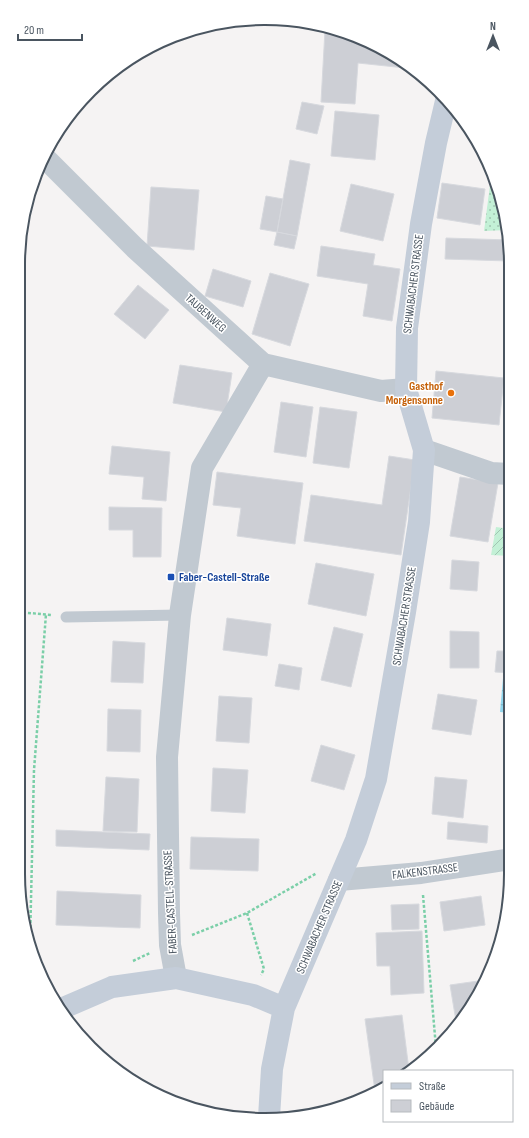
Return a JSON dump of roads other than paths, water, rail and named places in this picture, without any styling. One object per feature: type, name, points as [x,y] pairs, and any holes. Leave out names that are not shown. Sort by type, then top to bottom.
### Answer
[{"type":"street","name":"SCHWABACHER STRASSE","points":[[269,1113],[272,1069],[284,1008],[356,840],[376,779],[419,522],[424,450],[406,389],[407,328],[421,224],[444,106]]},
{"type":"street","name":"TAUBENWEG","points":[[49,162],[135,248],[263,364],[381,392],[406,389]]},
{"type":"street","name":"FABER-CASTELL-STRASSE","points":[[176,978],[170,945],[167,866],[166,757],[180,615],[202,468],[263,364]]},
{"type":"street","points":[[424,450],[491,473],[504,474]]},
{"type":"street","name":"FALKENSTRASSE","points":[[339,880],[421,873],[504,860]]},
{"type":"street","points":[[65,1007],[112,987],[176,978],[253,995],[284,1008]]},
{"type":"lane","points":[[66,617],[180,615]]},
{"type":"water","points":[[503,678],[504,678],[504,712],[500,712]]},
{"type":"place","name":"Gasthof Morgensonne","points":[[451,393]]},
{"type":"place","name":"Faber-Castell-Straße","points":[[171,577]]}]
